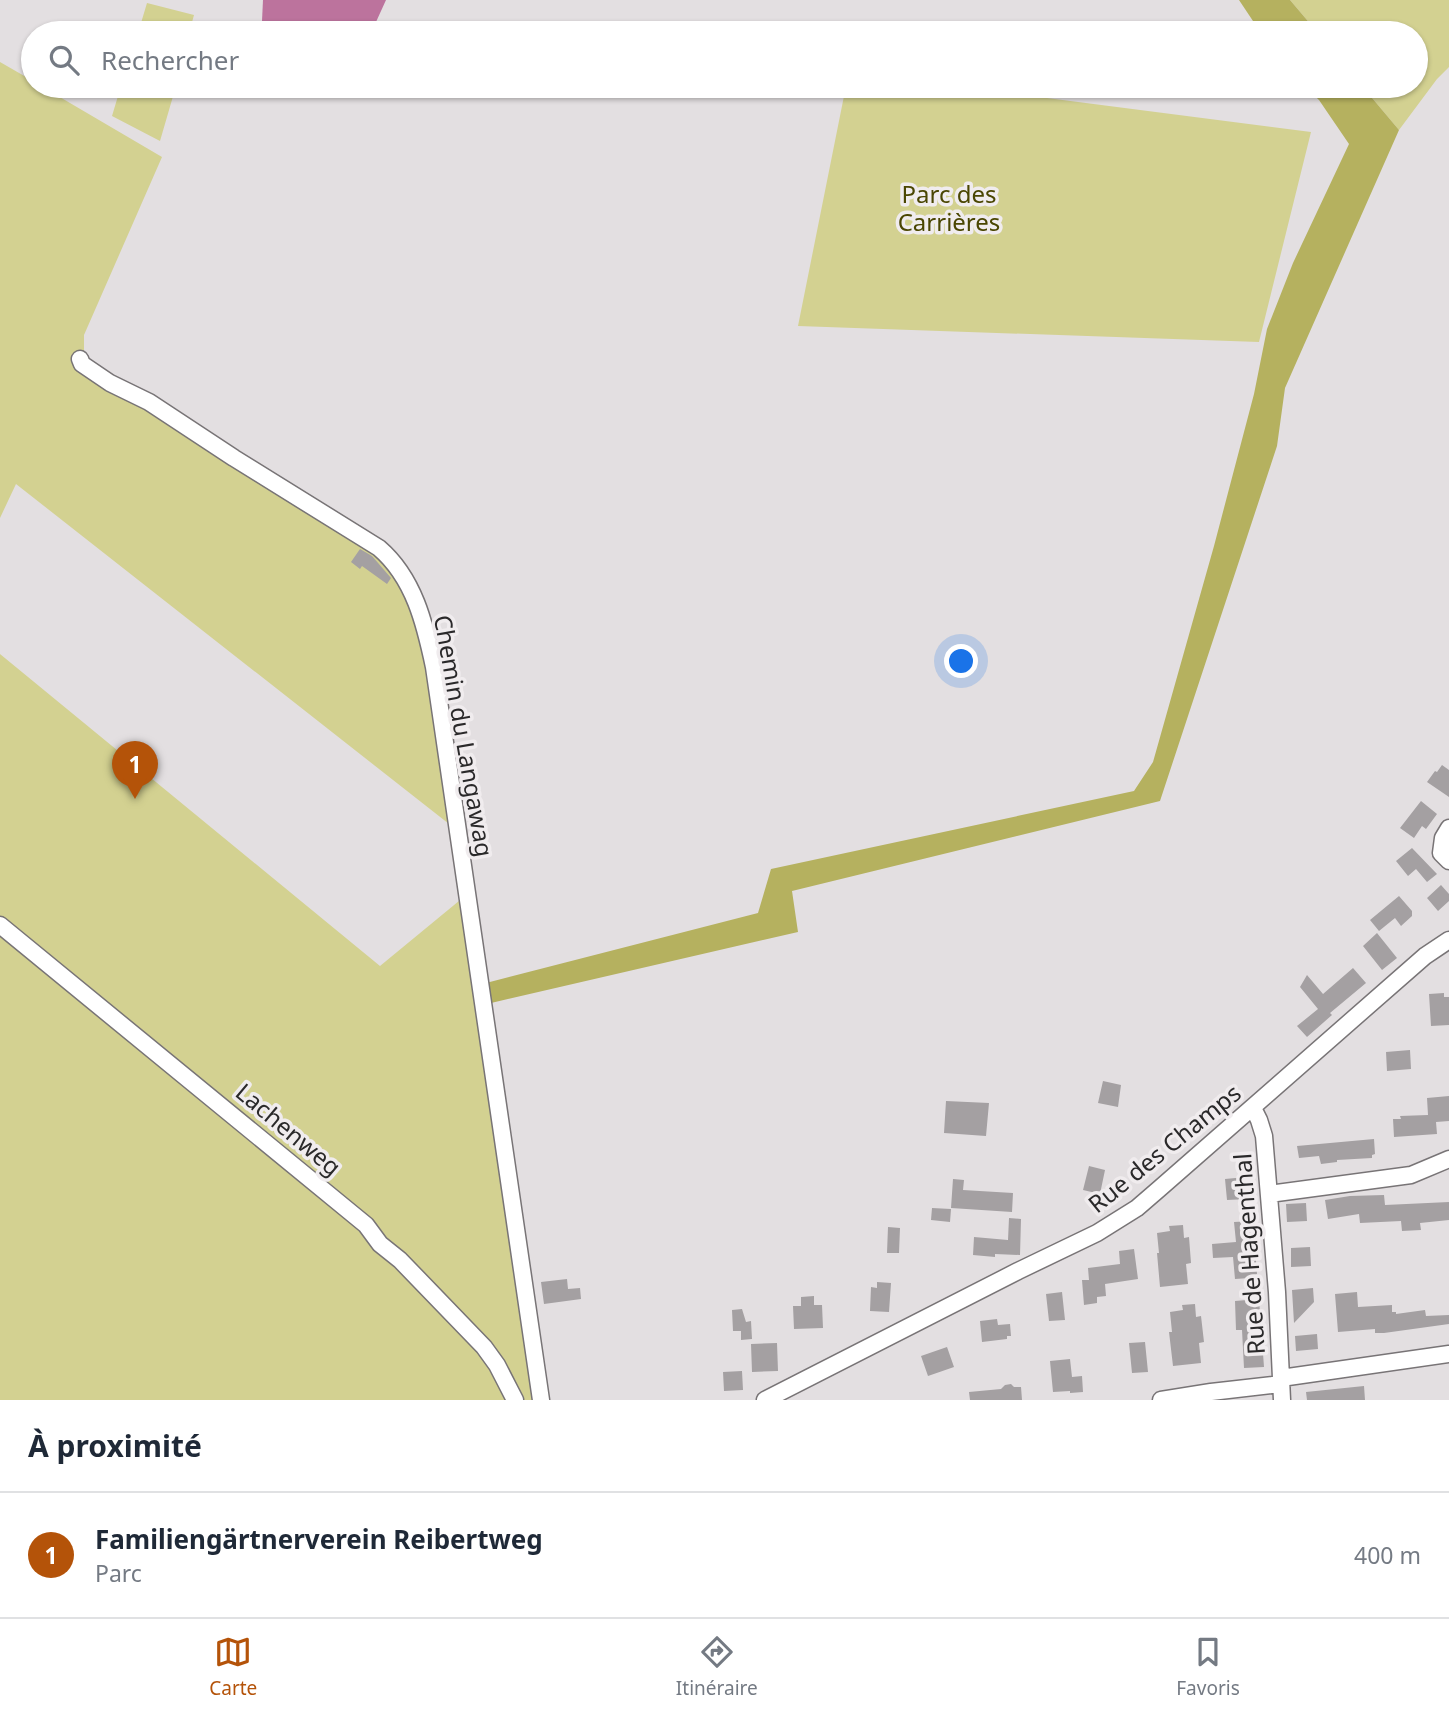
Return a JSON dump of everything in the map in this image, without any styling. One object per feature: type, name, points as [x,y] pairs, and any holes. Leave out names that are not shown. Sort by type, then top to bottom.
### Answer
[{"type":"street","name":"Chemin du Langawag","points":[[80,359],[82,364],[110,383],[149,402],[379,548],[395,563],[407,581],[427,634],[433,667],[541,1400]]},
{"type":"street","points":[[1449,828],[1443,838],[1441,853],[1449,861]]},
{"type":"street","name":"Lachenweg","points":[[0,925],[366,1225],[380,1244],[400,1260],[484,1347],[497,1365],[515,1400]]},
{"type":"street","name":"Rue des Champs","points":[[765,1400],[782,1396],[1018,1271],[1097,1233],[1137,1208],[1424,956],[1449,940]]},
{"type":"street","name":"Rue de Hagenthal","points":[[1252,1108],[1264,1136],[1277,1292],[1281,1387]]},
{"type":"street","points":[[1269,1194],[1411,1175],[1449,1159]]},
{"type":"street","points":[[1161,1400],[1211,1392],[1281,1387],[1449,1354]]},
{"type":"green space","points":[[1290,0],[1449,0],[1449,67],[1428,91],[1428,21],[1308,21]]},
{"type":"green space","points":[[147,3],[194,15],[192,21],[142,21]]},
{"type":"green space","points":[[0,62],[21,74],[21,98],[61,98],[162,157],[84,335],[84,365],[386,544],[421,591],[445,682],[458,831],[16,484],[0,518]]},
{"type":"green space","points":[[117,98],[173,98],[160,141],[112,116]]},
{"type":"green space","name":"Parc des Carrières","points":[[844,98],[1046,98],[1311,132],[1259,342],[798,326]]},
{"type":"green space","points":[[1372,98],[1423,98],[1399,130]]},
{"type":"green space","points":[[0,654],[380,966],[465,896],[537,1400],[0,1400]]},
{"type":"shaded area","points":[[263,0],[386,0],[376,21],[262,21]]},
{"type":"shaded area","points":[[1239,0],[1290,0],[1308,21],[1253,21]]},
{"type":"shaded area","points":[[1317,98],[1372,98],[1399,130],[1285,388],[1277,446],[1160,801],[792,891],[798,932],[491,1003],[486,983],[758,913],[771,869],[1134,791],[1153,762],[1214,546],[1254,394],[1267,329],[1293,263],[1349,144]]},
{"type":"building","points":[[360,549],[372,556],[391,578],[387,584],[362,566],[360,569],[351,562]]},
{"type":"building","points":[[1442,765],[1449,770],[1449,797],[1427,782]]},
{"type":"building","points":[[1421,801],[1437,814],[1426,829],[1422,826],[1414,838],[1400,828]]},
{"type":"building","points":[[1412,848],[1437,874],[1427,882],[1416,869],[1408,876],[1396,861]]},
{"type":"building","points":[[1441,885],[1449,894],[1449,901],[1438,911],[1427,898]]},
{"type":"building","points":[[1399,896],[1412,911],[1412,916],[1401,926],[1395,918],[1379,931],[1370,920]]},
{"type":"building","points":[[1377,933],[1397,958],[1382,970],[1363,946]]},
{"type":"building","points":[[1353,968],[1366,983],[1330,1013],[1332,1015],[1307,1037],[1297,1026],[1318,1009],[1300,987],[1307,975],[1323,994]]},
{"type":"building","points":[[1444,993],[1444,997],[1449,997],[1449,1025],[1431,1026],[1429,994]]},
{"type":"building","points":[[1410,1050],[1411,1069],[1387,1071],[1386,1052]]},
{"type":"building","points":[[1103,1081],[1121,1085],[1118,1107],[1098,1103]]},
{"type":"building","points":[[1449,1096],[1449,1121],[1436,1122],[1437,1134],[1394,1137],[1393,1119],[1401,1119],[1400,1116],[1428,1115],[1427,1098]]},
{"type":"building","points":[[946,1101],[989,1103],[986,1136],[944,1133]]},
{"type":"building","points":[[1374,1139],[1375,1154],[1372,1158],[1337,1160],[1321,1164],[1319,1156],[1299,1158],[1297,1146]]},
{"type":"building","points":[[1089,1166],[1105,1170],[1100,1194],[1083,1190]]},
{"type":"building","points":[[1246,1177],[1248,1199],[1227,1200],[1225,1179]]},
{"type":"building","points":[[953,1179],[964,1180],[963,1190],[1013,1193],[1012,1212],[951,1208]]},
{"type":"building","points":[[1384,1195],[1385,1205],[1449,1202],[1449,1220],[1420,1223],[1421,1230],[1402,1231],[1401,1221],[1360,1223],[1359,1214],[1328,1219],[1325,1200]]},
{"type":"building","points":[[1306,1203],[1307,1221],[1287,1222],[1286,1204]]},
{"type":"building","points":[[932,1208],[951,1209],[950,1222],[931,1220]]},
{"type":"building","points":[[1009,1218],[1021,1219],[1020,1255],[973,1255],[974,1237],[1008,1240]]},
{"type":"building","points":[[1253,1221],[1257,1274],[1249,1275],[1250,1278],[1235,1279],[1233,1257],[1213,1258],[1212,1244],[1236,1242],[1234,1222]]},
{"type":"building","points":[[1183,1225],[1184,1238],[1189,1237],[1191,1263],[1186,1264],[1188,1284],[1160,1287],[1157,1233],[1170,1231],[1169,1226]]},
{"type":"building","points":[[888,1227],[900,1228],[899,1253],[887,1253]]},
{"type":"building","points":[[1310,1247],[1311,1266],[1291,1267],[1291,1248]]},
{"type":"building","points":[[1134,1249],[1138,1279],[1105,1284],[1106,1296],[1097,1297],[1097,1303],[1084,1305],[1082,1280],[1089,1280],[1088,1268],[1120,1264],[1119,1251]]},
{"type":"building","points":[[567,1279],[568,1289],[580,1288],[581,1299],[544,1304],[541,1282]]},
{"type":"building","points":[[877,1282],[891,1283],[889,1312],[870,1311],[871,1287],[877,1288]]},
{"type":"building","points":[[1313,1288],[1314,1302],[1294,1323],[1292,1290]]},
{"type":"building","points":[[1062,1292],[1065,1320],[1049,1321],[1046,1294]]},
{"type":"building","points":[[1357,1292],[1358,1307],[1392,1305],[1392,1312],[1396,1314],[1425,1310],[1426,1316],[1449,1315],[1449,1324],[1384,1333],[1375,1333],[1375,1329],[1338,1332],[1335,1294]]},
{"type":"building","points":[[814,1296],[814,1305],[822,1305],[823,1328],[794,1329],[793,1306],[801,1306],[801,1297]]},
{"type":"building","points":[[1259,1299],[1264,1367],[1244,1368],[1242,1330],[1236,1330],[1235,1301]]},
{"type":"building","points":[[1195,1304],[1196,1317],[1201,1316],[1204,1342],[1199,1343],[1201,1363],[1173,1366],[1169,1332],[1172,1332],[1170,1312],[1183,1310],[1182,1305]]},
{"type":"building","points":[[742,1309],[746,1322],[751,1321],[752,1339],[741,1340],[741,1331],[733,1331],[732,1310]]},
{"type":"building","points":[[997,1319],[998,1325],[1010,1324],[1011,1336],[1007,1336],[1007,1339],[982,1342],[980,1321]]},
{"type":"building","points":[[1317,1334],[1318,1349],[1296,1351],[1295,1336]]},
{"type":"building","points":[[1145,1342],[1148,1372],[1132,1373],[1129,1343]]},
{"type":"building","points":[[777,1343],[778,1371],[752,1372],[751,1344]]},
{"type":"building","points":[[947,1347],[954,1367],[928,1376],[921,1356]]},
{"type":"building","points":[[1070,1359],[1072,1377],[1082,1376],[1083,1392],[1053,1392],[1050,1361]]},
{"type":"building","points":[[742,1371],[743,1390],[724,1391],[723,1372]]},
{"type":"building","points":[[1011,1384],[1021,1387],[1022,1400],[970,1400],[969,1392],[1001,1389]]},
{"type":"building","points":[[1364,1386],[1365,1400],[1307,1400],[1306,1392]]},
{"type":"place","name":"Familiengärtnerverein Reibertweg","points":[[135,799]]}]
